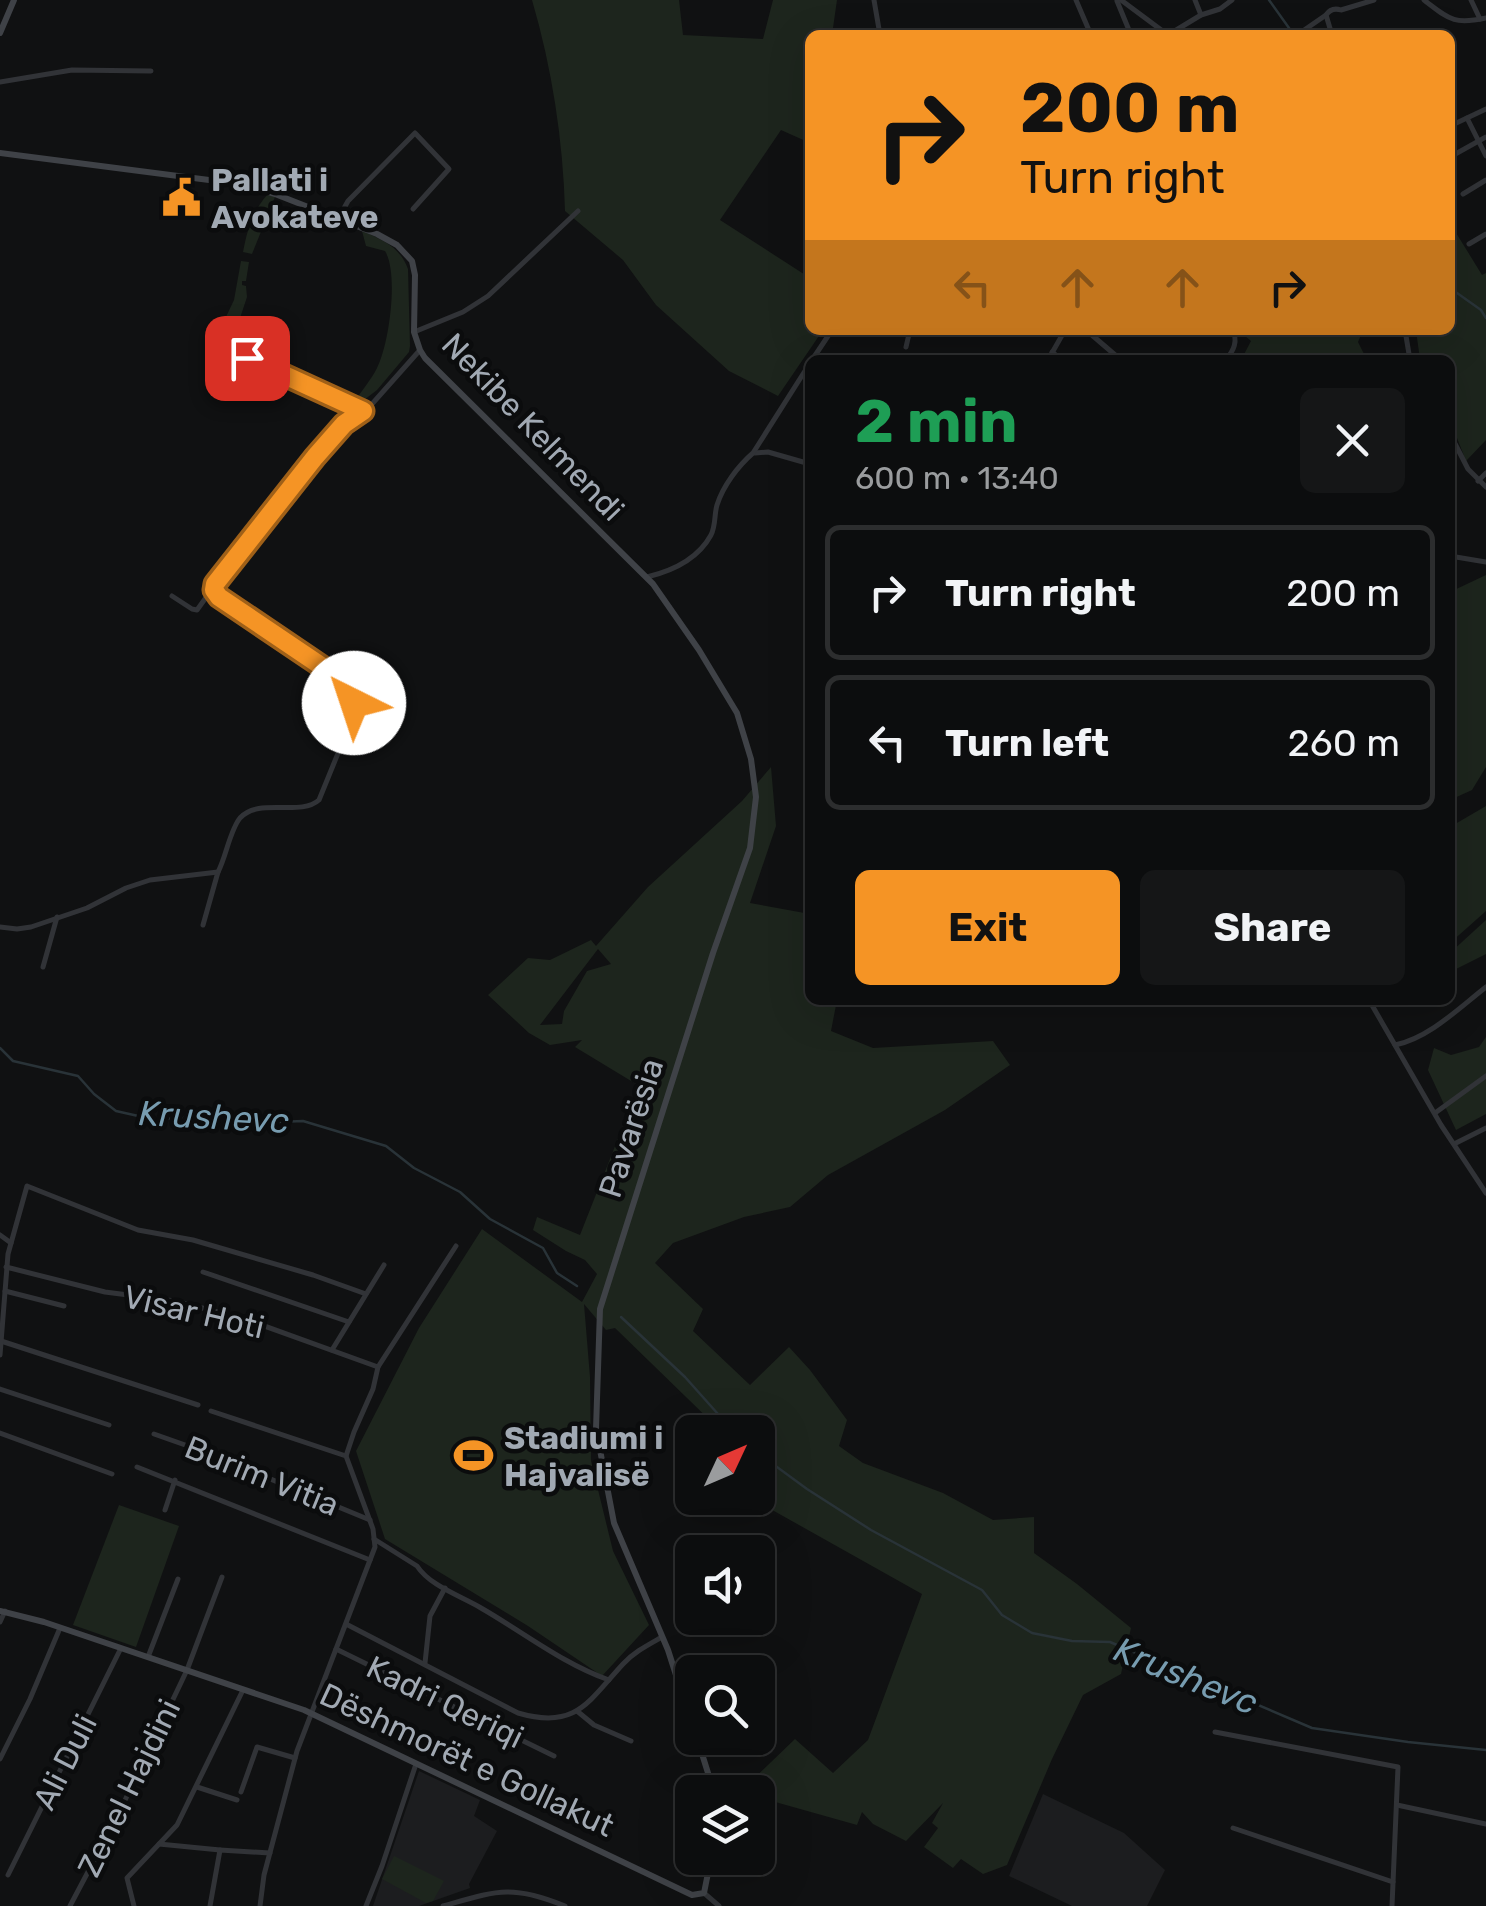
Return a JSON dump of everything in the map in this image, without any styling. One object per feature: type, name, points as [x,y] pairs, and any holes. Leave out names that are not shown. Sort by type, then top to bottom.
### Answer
[{"type":"street","points":[[0,32],[14,0]]},
{"type":"street","points":[[874,0],[879,30]]},
{"type":"street","points":[[1076,0],[1089,30]]},
{"type":"street","points":[[1119,0],[1161,30]]},
{"type":"street","points":[[1119,0],[1130,30]]},
{"type":"street","points":[[1195,0],[1202,15]]},
{"type":"street","points":[[1176,30],[1232,0]]},
{"type":"street","points":[[1305,30],[1332,9],[1374,0]]},
{"type":"street","points":[[1424,0],[1450,20],[1464,22],[1483,19],[1472,0]]},
{"type":"street","points":[[1326,15],[1330,30]]},
{"type":"street","points":[[0,82],[72,70],[151,71]]},
{"type":"street","points":[[1455,124],[1486,109]]},
{"type":"street","points":[[1467,118],[1486,156]]},
{"type":"street","points":[[338,219],[348,202],[415,133],[449,170],[412,210]]},
{"type":"street","points":[[1455,154],[1486,137]]},
{"type":"street","name":"Nekibe Kelmendi","points":[[0,152],[240,184],[389,240],[408,255],[415,275],[414,332],[420,350],[640,570]]},
{"type":"street","points":[[1463,194],[1486,180]]},
{"type":"street","points":[[414,332],[452,317],[488,296],[578,211]]},
{"type":"street","points":[[1469,244],[1486,234]]},
{"type":"street","points":[[906,347],[909,335]]},
{"type":"street","points":[[1050,355],[1062,335]]},
{"type":"street","points":[[1092,335],[1115,355]]},
{"type":"street","points":[[219,345],[363,411]]},
{"type":"street","points":[[172,596],[197,610],[315,457],[420,350]]},
{"type":"street","points":[[1052,352],[1056,355]]},
{"type":"street","points":[[647,577],[676,568],[712,533],[722,493],[741,464],[753,454],[805,371]]},
{"type":"street","points":[[1455,444],[1465,464],[1486,487]]},
{"type":"street","points":[[753,454],[768,452],[805,463]]},
{"type":"street","points":[[1478,481],[1486,474]]},
{"type":"street","points":[[1455,557],[1486,562]]},
{"type":"street","name":"Pavarësia","points":[[640,570],[699,650],[736,713],[747,743],[756,798],[750,848],[600,1309],[596,1429],[610,1504],[614,1523],[675,1675]]},
{"type":"street","points":[[203,925],[237,824],[246,814],[264,809],[312,806],[318,802],[354,709],[352,693],[342,680],[219,597],[214,586]]},
{"type":"street","points":[[0,927],[24,929],[99,903],[138,883],[218,872]]},
{"type":"street","points":[[43,967],[57,917]]},
{"type":"street","points":[[1396,1046],[1423,1035],[1486,987]]},
{"type":"street","points":[[1372,1005],[1486,1192]]},
{"type":"street","points":[[1435,1113],[1486,1076]]},
{"type":"street","points":[[1454,1144],[1486,1128]]},
{"type":"street","points":[[0,1355],[4,1270],[26,1186],[138,1230],[193,1240],[366,1294]]},
{"type":"street","points":[[0,1235],[11,1244]]},
{"type":"street","points":[[260,1906],[264,1874],[296,1758],[375,1547],[370,1520],[346,1456],[378,1367],[456,1246]]},
{"type":"street","points":[[332,1350],[384,1265]]},
{"type":"street","name":"Visar Hoti","points":[[4,1270],[245,1318],[378,1367]]},
{"type":"street","points":[[203,1272],[348,1322]]},
{"type":"street","points":[[5,1291],[64,1306]]},
{"type":"street","points":[[1,1344],[198,1405]]},
{"type":"street","points":[[0,1389],[109,1425]]},
{"type":"street","points":[[210,1411],[346,1456]]},
{"type":"street","points":[[0,1433],[112,1474]]},
{"type":"street","name":"Burim Vitia","points":[[154,1434],[370,1520]]},
{"type":"street","points":[[137,1467],[370,1560]]},
{"type":"street","points":[[165,1510],[175,1480]]},
{"type":"street","points":[[374,1539],[445,1588],[572,1663],[609,1680]]},
{"type":"street","points":[[187,1670],[222,1576]]},
{"type":"street","points":[[148,1657],[178,1579]]},
{"type":"street","points":[[426,1663],[430,1616],[445,1588]]},
{"type":"street","points":[[0,1622],[2,1611]]},
{"type":"street","name":"Dëshmorët e Gollakut","points":[[2,1611],[311,1713],[692,1895]]},
{"type":"street","points":[[346,1624],[518,1713],[539,1719],[577,1711],[626,1661],[662,1637]]},
{"type":"street","points":[[0,1759],[60,1628]]},
{"type":"street","name":"Ali Duli","points":[[8,1875],[121,1648]]},
{"type":"street","name":"Kadri Qeriqi","points":[[336,1649],[554,1756]]},
{"type":"street","name":"Zenel Hajdini","points":[[70,1906],[187,1670]]},
{"type":"street","points":[[134,1906],[128,1878],[177,1825],[243,1690]]},
{"type":"street","points":[[577,1711],[594,1725],[631,1741]]},
{"type":"street","points":[[1215,1732],[1398,1767],[1392,1906]]},
{"type":"street","points":[[241,1792],[257,1747],[296,1758]]},
{"type":"street","points":[[366,1906],[416,1764]]},
{"type":"street","points":[[197,1787],[237,1800]]},
{"type":"street","points":[[1396,1806],[1486,1824]]},
{"type":"street","points":[[1233,1828],[1393,1882]]},
{"type":"street","points":[[159,1844],[270,1853]]},
{"type":"street","points":[[210,1906],[220,1850]]},
{"type":"street","points":[[704,1893],[707,1875]]},
{"type":"street","points":[[442,1906],[488,1892],[511,1890],[565,1906]]},
{"type":"street","points":[[687,1906],[692,1895],[704,1893]]},
{"type":"street","points":[[704,1893],[719,1906]]},
{"type":"shaded area","points":[[532,0],[679,0],[683,35],[763,39],[773,0],[837,0],[833,30],[805,30],[805,141],[781,130],[720,220],[805,275],[805,335],[820,335],[778,396],[729,371],[656,305],[623,260],[565,211],[562,158],[545,52]]},
{"type":"shaded area","points":[[267,195],[275,197],[252,254],[243,252],[251,222]]},
{"type":"shaded area","points":[[362,231],[384,241],[405,261],[410,346],[377,390],[360,403],[355,401],[381,357],[392,292],[385,251],[366,246]]},
{"type":"shaded area","points":[[1455,231],[1482,275],[1486,273],[1486,440],[1466,461],[1455,433],[1455,355],[1419,355],[1417,335],[1455,335]]},
{"type":"shaded area","points":[[241,261],[249,262],[246,281],[242,281],[247,297],[240,318],[251,321],[251,355],[216,338],[234,300]]},
{"type":"shaded area","points":[[1244,335],[1361,335],[1358,342],[1364,355],[1244,355],[1251,341]]},
{"type":"shaded area","points":[[1486,575],[1486,767],[1472,790],[1455,798],[1455,590]]},
{"type":"shaded area","points":[[771,767],[776,826],[750,903],[805,913],[805,1005],[836,1005],[831,1031],[873,1048],[993,1041],[1010,1065],[945,1110],[828,1175],[790,1207],[744,1217],[673,1243],[655,1263],[703,1309],[693,1331],[750,1385],[789,1347],[847,1420],[839,1446],[863,1463],[943,1493],[993,1520],[1034,1517],[1034,1553],[1131,1628],[1121,1674],[1083,1695],[1007,1865],[983,1874],[961,1859],[953,1868],[924,1847],[938,1828],[932,1823],[943,1803],[906,1841],[873,1824],[862,1812],[857,1825],[775,1802],[775,1775],[758,1775],[795,1739],[833,1773],[868,1740],[922,1594],[775,1512],[775,1415],[705,1415],[615,1328],[606,1330],[584,1304],[591,1461],[613,1551],[649,1625],[602,1676],[385,1539],[356,1451],[419,1328],[482,1229],[582,1302],[597,1274],[585,1260],[533,1230],[537,1217],[580,1235],[641,1087],[575,1047],[582,1040],[550,1045],[529,1033],[488,995],[528,958],[550,960],[591,940],[596,946],[648,887],[742,801]],"holes":[[[598,949],[611,964],[587,971],[564,1011],[562,1024],[540,1025]]]},
{"type":"shaded area","points":[[1486,806],[1486,911],[1455,939],[1455,824]]},
{"type":"shaded area","points":[[1486,920],[1486,954],[1455,970],[1455,948]]},
{"type":"shaded area","points":[[1486,1037],[1486,1114],[1456,1130],[1428,1070],[1434,1048],[1451,1055],[1479,1047]]},
{"type":"shaded area","points":[[119,1505],[179,1526],[136,1647],[73,1625]]},
{"type":"shaded area","points":[[419,1771],[480,1800],[474,1816],[497,1831],[470,1888],[419,1906],[373,1906]]},
{"type":"shaded area","points":[[1043,1794],[1124,1833],[1165,1870],[1147,1906],[1072,1906],[1009,1876]]},
{"type":"shaded area","points":[[394,1856],[444,1881],[433,1901],[426,1903],[382,1879]]},
{"type":"waterway","points":[[1269,0],[1290,30]]},
{"type":"waterway","points":[[1455,292],[1486,318]]},
{"type":"waterway","name":"Krushevc","points":[[0,1048],[13,1061],[78,1076],[116,1111],[156,1120],[205,1115],[303,1121],[386,1146],[414,1168],[460,1192],[490,1219],[543,1248],[557,1273],[577,1286]]},
{"type":"waterway","name":"Krushevc","points":[[621,1317],[719,1415]]},
{"type":"waterway","name":"Krushevc","points":[[775,1465],[871,1530],[982,1590],[1002,1615],[1032,1633],[1072,1641],[1110,1642],[1312,1728],[1486,1750]]},
{"type":"place","name":"Pallati i Avokateve","points":[[181,198]]},
{"type":"place","name":"Stadiumi i Hajvalisë","points":[[474,1456]]},
{"type":"route","points":[[247,358],[363,411],[336,432],[302,472],[214,590],[336,676],[350,689],[354,703]]}]
